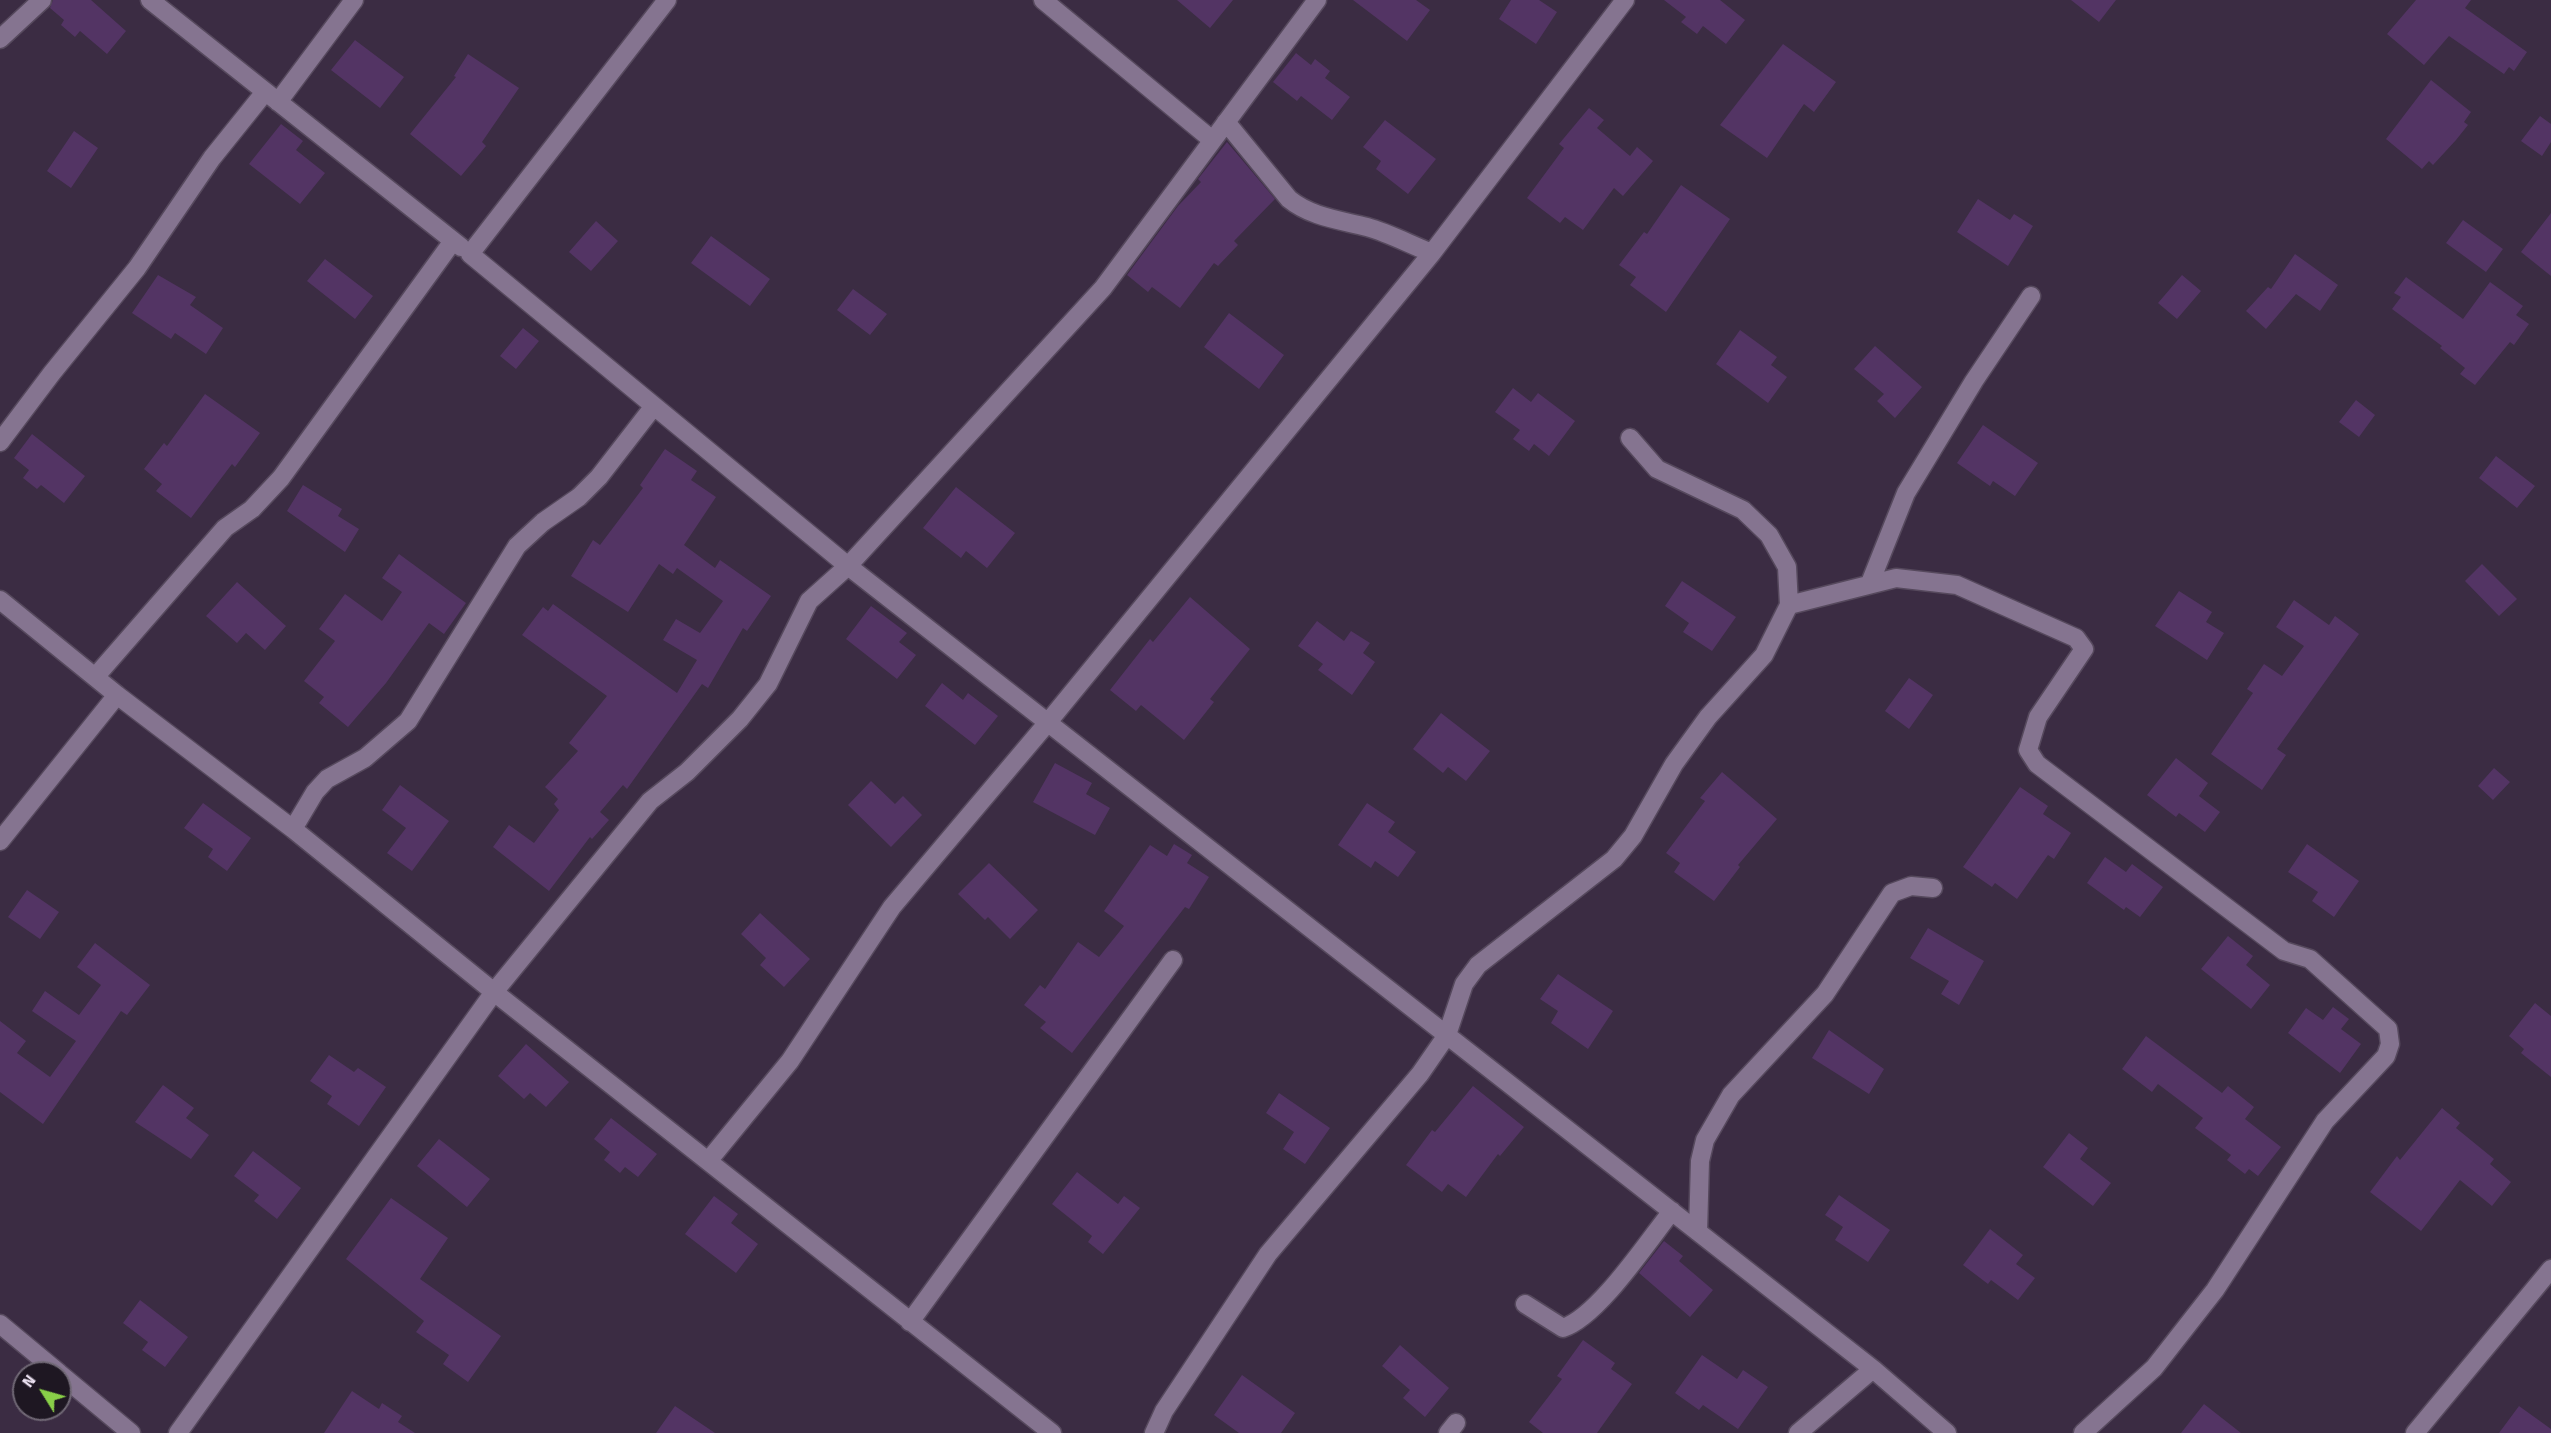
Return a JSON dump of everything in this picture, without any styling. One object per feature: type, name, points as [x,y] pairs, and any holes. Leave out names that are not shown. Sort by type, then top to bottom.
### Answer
[{"type":"street","points":[[0,39],[42,0]]},
{"type":"street","points":[[150,0],[470,254],[848,566],[1049,721],[1873,1369],[1947,1433]]},
{"type":"street","points":[[0,442],[52,373],[137,268],[212,158],[272,97],[354,0]]},
{"type":"street","points":[[470,254],[667,0]]},
{"type":"street","points":[[1043,0],[1211,139]]},
{"type":"street","points":[[178,1433],[494,992],[650,801],[687,772],[740,719],[768,684],[809,601],[848,566],[1103,288],[1211,139],[1317,0]]},
{"type":"street","points":[[709,1160],[790,1061],[892,907],[1049,721],[1432,253],[1625,0]]},
{"type":"street","points":[[1226,122],[1289,199],[1300,208],[1340,222],[1368,227],[1432,253]]},
{"type":"street","points":[[96,676],[225,528],[252,508],[281,478],[453,241]]},
{"type":"street","points":[[1870,583],[1906,493],[1974,381],[2031,296]]},
{"type":"street","points":[[293,829],[315,792],[327,779],[365,758],[408,721],[517,546],[543,522],[579,497],[599,477],[654,406]]},
{"type":"street","points":[[1154,1433],[1164,1411],[1268,1254],[1420,1074],[1447,1035],[1464,984],[1478,965],[1614,859],[1634,836],[1674,764],[1708,717],[1764,655],[1789,605],[1787,567],[1769,535],[1743,510],[1658,469],[1630,438]]},
{"type":"street","points":[[1789,605],[1896,578],[1957,585],[2076,638],[2084,650],[2038,717],[2028,750],[2037,764],[2284,951],[2310,959],[2388,1029],[2390,1044],[2386,1056],[2325,1121],[2215,1290],[2154,1368],[2083,1433]]},
{"type":"street","points":[[0,600],[117,695],[293,829],[494,992],[1052,1433]]},
{"type":"street","points":[[0,841],[117,695]]},
{"type":"street","points":[[1698,1232],[1700,1161],[1705,1140],[1731,1095],[1825,994],[1892,893],[1911,886],[1933,888]]},
{"type":"street","points":[[910,1322],[1173,960]]},
{"type":"street","points":[[1525,1304],[1563,1328],[1579,1320],[1614,1286],[1672,1211]]},
{"type":"street","points":[[2415,1433],[2551,1269]]},
{"type":"street","points":[[0,1324],[45,1361]]},
{"type":"street","points":[[1798,1433],[1873,1369]]},
{"type":"street","points":[[72,1384],[131,1433]]},
{"type":"building","points":[[53,0],[91,0],[126,31],[107,54],[80,31],[75,37],[61,25],[64,20],[50,8]]},
{"type":"building","points":[[1177,0],[1233,0],[1210,28]]},
{"type":"building","points":[[1353,0],[1416,0],[1430,10],[1407,41]]},
{"type":"building","points":[[1511,0],[1539,0],[1557,12],[1536,44],[1499,19]]},
{"type":"building","points":[[1664,0],[1720,0],[1745,20],[1726,44],[1703,26],[1697,34],[1681,22],[1686,17]]},
{"type":"building","points":[[2071,0],[2116,0],[2099,22]]},
{"type":"building","points":[[2416,0],[2471,0],[2465,8],[2527,52],[2514,71],[2509,67],[2504,74],[2449,36],[2424,65],[2387,34]]},
{"type":"building","points":[[355,40],[404,77],[380,108],[331,70]]},
{"type":"building","points":[[1783,44],[1836,82],[1814,112],[1804,104],[1767,158],[1720,125]]},
{"type":"building","points":[[1296,53],[1311,65],[1315,59],[1330,71],[1325,78],[1350,97],[1332,120],[1301,96],[1297,101],[1273,82]]},
{"type":"building","points":[[468,54],[519,88],[482,142],[486,146],[461,176],[410,134],[456,77],[454,76]]},
{"type":"building","points":[[2431,80],[2471,112],[2464,122],[2468,125],[2456,140],[2433,165],[2429,161],[2422,169],[2386,139]]},
{"type":"building","points":[[1589,108],[1604,120],[1597,128],[1630,156],[1637,147],[1653,161],[1623,196],[1614,188],[1583,230],[1565,217],[1560,223],[1527,198],[1564,148],[1559,144]]},
{"type":"building","points":[[2540,116],[2551,124],[2551,142],[2542,156],[2521,141]]},
{"type":"building","points":[[1385,120],[1436,159],[1408,194],[1376,169],[1381,161],[1363,147]]},
{"type":"building","points":[[281,124],[303,141],[296,150],[325,173],[300,204],[249,164]]},
{"type":"building","points":[[74,131],[98,148],[71,188],[47,171]]},
{"type":"building","points":[[1227,142],[1275,199],[1234,241],[1238,245],[1218,266],[1214,263],[1180,308],[1152,287],[1148,292],[1127,275],[1178,206],[1201,182],[1198,179]]},
{"type":"building","points":[[1681,185],[1730,219],[1666,312],[1630,285],[1636,277],[1619,265],[1644,232],[1647,234]]},
{"type":"building","points":[[1978,199],[2010,220],[2014,214],[2033,226],[2008,266],[1957,232]]},
{"type":"building","points":[[2551,213],[2551,276],[2521,252]]},
{"type":"building","points":[[2463,220],[2503,249],[2486,272],[2446,243]]},
{"type":"building","points":[[596,221],[618,241],[591,271],[569,252]]},
{"type":"building","points":[[711,236],[770,279],[750,306],[691,263]]},
{"type":"building","points":[[2295,254],[2338,285],[2320,311],[2296,294],[2266,329],[2246,311],[2268,287],[2271,289]]},
{"type":"building","points":[[325,259],[373,296],[355,319],[307,281]]},
{"type":"building","points":[[158,275],[196,297],[190,305],[223,328],[206,354],[175,333],[171,339],[132,313]]},
{"type":"building","points":[[2182,275],[2201,291],[2177,319],[2158,303]]},
{"type":"building","points":[[2406,277],[2463,319],[2490,282],[2523,306],[2516,315],[2529,324],[2514,345],[2510,342],[2475,385],[2460,374],[2465,368],[2440,348],[2442,346],[2392,309],[2401,297],[2394,293]]},
{"type":"building","points":[[853,289],[887,314],[870,335],[837,310]]},
{"type":"building","points":[[1229,313],[1284,355],[1259,389],[1204,347]]},
{"type":"building","points":[[523,328],[539,341],[516,369],[500,356]]},
{"type":"building","points":[[1740,330],[1777,357],[1771,365],[1787,377],[1768,403],[1716,364]]},
{"type":"building","points":[[1875,346],[1922,387],[1895,418],[1877,401],[1884,394],[1854,369]]},
{"type":"building","points":[[1513,388],[1531,402],[1538,393],[1575,421],[1549,456],[1534,444],[1529,451],[1513,439],[1520,430],[1495,412]]},
{"type":"building","points":[[205,394],[260,433],[235,467],[232,464],[191,518],[156,491],[162,484],[144,469],[164,443],[167,446]]},
{"type":"building","points":[[2356,400],[2375,415],[2359,437],[2339,422]]},
{"type":"building","points":[[1983,425],[2038,463],[2015,496],[1993,481],[1990,486],[1957,463]]},
{"type":"building","points":[[32,434],[85,476],[64,503],[41,485],[37,489],[23,478],[29,470],[14,458]]},
{"type":"building","points":[[665,449],[697,471],[691,480],[716,497],[684,545],[715,568],[720,560],[771,596],[747,631],[743,628],[708,688],[702,684],[627,789],[623,785],[600,812],[609,820],[592,839],[590,837],[549,891],[493,847],[509,825],[534,843],[559,810],[554,804],[558,799],[545,787],[578,751],[569,743],[607,696],[522,635],[543,607],[548,611],[553,604],[677,693],[697,660],[663,640],[676,619],[700,633],[723,601],[677,568],[673,574],[659,564],[628,612],[571,576],[593,540],[600,545],[643,488],[640,485]]},
{"type":"building","points":[[2496,456],[2535,486],[2517,508],[2479,478]]},
{"type":"building","points":[[303,485],[342,509],[338,516],[359,529],[345,552],[287,511]]},
{"type":"building","points":[[956,487],[1015,533],[987,568],[966,551],[961,558],[923,528]]},
{"type":"building","points":[[399,554],[466,603],[444,634],[429,623],[386,683],[348,727],[319,703],[324,697],[304,681],[335,641],[319,629],[345,594],[382,621],[402,592],[382,578]]},
{"type":"building","points":[[2482,564],[2517,599],[2499,616],[2465,581]]},
{"type":"building","points":[[1682,581],[1736,617],[1712,651],[1683,632],[1689,623],[1665,606]]},
{"type":"building","points":[[237,582],[286,626],[265,650],[246,633],[237,643],[206,616]]},
{"type":"building","points":[[2179,591],[2212,612],[2206,622],[2224,633],[2207,660],[2155,626]]},
{"type":"building","points":[[1190,597],[1250,649],[1210,699],[1214,702],[1184,740],[1141,705],[1136,711],[1110,690],[1150,639],[1153,642]]},
{"type":"building","points":[[2294,600],[2329,625],[2335,616],[2359,634],[2277,749],[2286,755],[2262,790],[2211,754],[2253,693],[2247,689],[2264,664],[2282,676],[2304,646],[2276,627]]},
{"type":"building","points":[[871,606],[907,633],[899,642],[916,655],[897,679],[846,639]]},
{"type":"building","points":[[1317,621],[1344,641],[1351,631],[1370,643],[1363,653],[1375,662],[1352,695],[1318,670],[1323,664],[1298,646]]},
{"type":"building","points":[[1909,678],[1933,695],[1909,729],[1885,711]]},
{"type":"building","points":[[942,683],[963,700],[968,693],[998,716],[975,745],[925,706]]},
{"type":"building","points":[[1441,713],[1490,751],[1466,781],[1448,767],[1443,773],[1413,749]]},
{"type":"building","points":[[2176,758],[2208,783],[2199,796],[2220,812],[2205,832],[2179,813],[2176,817],[2147,795]]},
{"type":"building","points":[[1055,763],[1092,783],[1086,794],[1110,808],[1095,835],[1033,802]]},
{"type":"building","points":[[2494,768],[2510,782],[2493,800],[2478,786]]},
{"type":"building","points":[[1722,772],[1777,819],[1738,865],[1740,867],[1714,901],[1674,872],[1680,863],[1666,853],[1705,801],[1700,798]]},
{"type":"building","points":[[871,781],[895,804],[903,796],[922,815],[891,847],[848,805]]},
{"type":"building","points":[[400,785],[449,821],[412,871],[387,853],[406,828],[382,810]]},
{"type":"building","points":[[2020,787],[2048,806],[2043,814],[2071,833],[2054,859],[2048,855],[2017,899],[1995,883],[1992,887],[1963,867]]},
{"type":"building","points":[[203,803],[251,838],[227,871],[208,857],[213,849],[184,828]]},
{"type":"building","points":[[1367,803],[1395,822],[1388,832],[1416,852],[1398,877],[1375,861],[1371,868],[1338,845]]},
{"type":"building","points":[[1174,844],[1192,855],[1187,863],[1209,877],[1189,909],[1185,907],[1072,1053],[1040,1028],[1046,1022],[1024,1005],[1040,985],[1045,989],[1078,942],[1099,957],[1124,926],[1104,911],[1150,845],[1167,856]]},
{"type":"building","points":[[2307,844],[2359,881],[2334,917],[2312,901],[2318,892],[2288,872]]},
{"type":"building","points":[[2105,857],[2126,872],[2132,864],[2163,887],[2140,917],[2126,907],[2124,910],[2087,883]]},
{"type":"building","points":[[989,863],[1038,910],[1010,939],[988,917],[985,920],[958,894]]},
{"type":"building","points":[[27,890],[59,912],[40,939],[8,917]]},
{"type":"building","points":[[760,913],[810,959],[784,987],[760,965],[766,958],[741,934]]},
{"type":"building","points":[[1928,928],[1984,961],[1959,1005],[1941,994],[1949,981],[1910,958]]},
{"type":"building","points":[[2228,936],[2253,956],[2246,965],[2270,985],[2251,1009],[2201,969]]},
{"type":"building","points":[[95,943],[150,985],[127,1015],[121,1011],[43,1124],[0,1092],[0,1021],[26,1041],[17,1053],[50,1077],[76,1041],[32,1011],[45,991],[79,1015],[101,985],[77,967]]},
{"type":"building","points":[[1558,974],[1613,1011],[1588,1049],[1551,1023],[1558,1011],[1540,999]]},
{"type":"building","points":[[2535,1003],[2551,1016],[2551,1077],[2521,1053],[2524,1049],[2509,1036]]},
{"type":"building","points":[[2333,1007],[2349,1019],[2341,1029],[2361,1044],[2340,1073],[2288,1033],[2306,1008],[2323,1020]]},
{"type":"building","points":[[1829,1030],[1884,1069],[1869,1094],[1812,1058]]},
{"type":"building","points":[[2146,1036],[2222,1093],[2228,1086],[2254,1107],[2245,1119],[2281,1147],[2258,1176],[2249,1169],[2245,1174],[2227,1160],[2231,1155],[2195,1128],[2203,1118],[2158,1084],[2152,1092],[2122,1069]]},
{"type":"building","points":[[526,1044],[569,1082],[546,1107],[530,1093],[524,1099],[498,1076]]},
{"type":"building","points":[[329,1055],[354,1072],[358,1068],[386,1087],[359,1126],[327,1104],[332,1096],[310,1081]]},
{"type":"building","points":[[163,1085],[194,1108],[186,1118],[209,1135],[191,1159],[135,1122]]},
{"type":"building","points":[[1473,1086],[1524,1127],[1500,1156],[1498,1154],[1466,1197],[1448,1184],[1442,1192],[1406,1165],[1432,1130],[1435,1132]]},
{"type":"building","points":[[1279,1093],[1330,1128],[1305,1164],[1283,1149],[1294,1132],[1266,1113]]},
{"type":"building","points":[[2442,1108],[2460,1123],[2456,1128],[2494,1159],[2490,1164],[2511,1182],[2492,1206],[2460,1180],[2421,1231],[2370,1192],[2397,1156],[2400,1160]]},
{"type":"building","points":[[611,1118],[657,1154],[638,1177],[625,1167],[620,1173],[604,1160],[610,1152],[594,1139]]},
{"type":"building","points":[[2069,1133],[2088,1148],[2080,1159],[2111,1183],[2093,1206],[2043,1167]]},
{"type":"building","points":[[439,1139],[490,1179],[467,1207],[417,1166]]},
{"type":"building","points":[[253,1151],[301,1188],[277,1219],[254,1201],[259,1195],[234,1176]]},
{"type":"building","points":[[1077,1172],[1118,1204],[1124,1196],[1140,1208],[1103,1254],[1088,1242],[1092,1236],[1052,1204]]},
{"type":"building","points":[[1839,1195],[1890,1230],[1868,1262],[1835,1240],[1843,1227],[1825,1215]]},
{"type":"building","points":[[714,1196],[738,1214],[731,1223],[758,1244],[736,1273],[685,1234]]},
{"type":"building","points":[[391,1198],[448,1238],[420,1279],[501,1336],[468,1382],[443,1364],[449,1355],[416,1332],[424,1321],[346,1259]]},
{"type":"building","points":[[1990,1229],[2023,1255],[2016,1264],[2035,1278],[2018,1300],[1991,1280],[1988,1284],[1963,1265]]},
{"type":"building","points":[[1664,1241],[1683,1256],[1679,1261],[1713,1290],[1690,1317],[1639,1273]]},
{"type":"building","points":[[140,1300],[188,1337],[165,1367],[142,1350],[148,1342],[123,1323]]},
{"type":"building","points":[[1583,1340],[1615,1363],[1611,1369],[1632,1384],[1597,1433],[1543,1433],[1529,1422],[1562,1379],[1557,1376]]},
{"type":"building","points":[[1400,1345],[1449,1388],[1425,1417],[1403,1398],[1410,1390],[1382,1366]]},
{"type":"building","points":[[1702,1355],[1737,1379],[1743,1370],[1768,1387],[1738,1429],[1703,1405],[1699,1410],[1675,1393]]},
{"type":"building","points":[[1242,1375],[1295,1413],[1281,1433],[1239,1433],[1214,1415]]},
{"type":"building","points":[[352,1391],[379,1409],[382,1403],[402,1416],[398,1422],[415,1433],[324,1433]]},
{"type":"building","points":[[2204,1404],[2241,1433],[2181,1433]]},
{"type":"building","points":[[675,1406],[715,1433],[656,1433]]},
{"type":"building","points":[[2519,1406],[2551,1429],[2551,1433],[2499,1433]]}]
